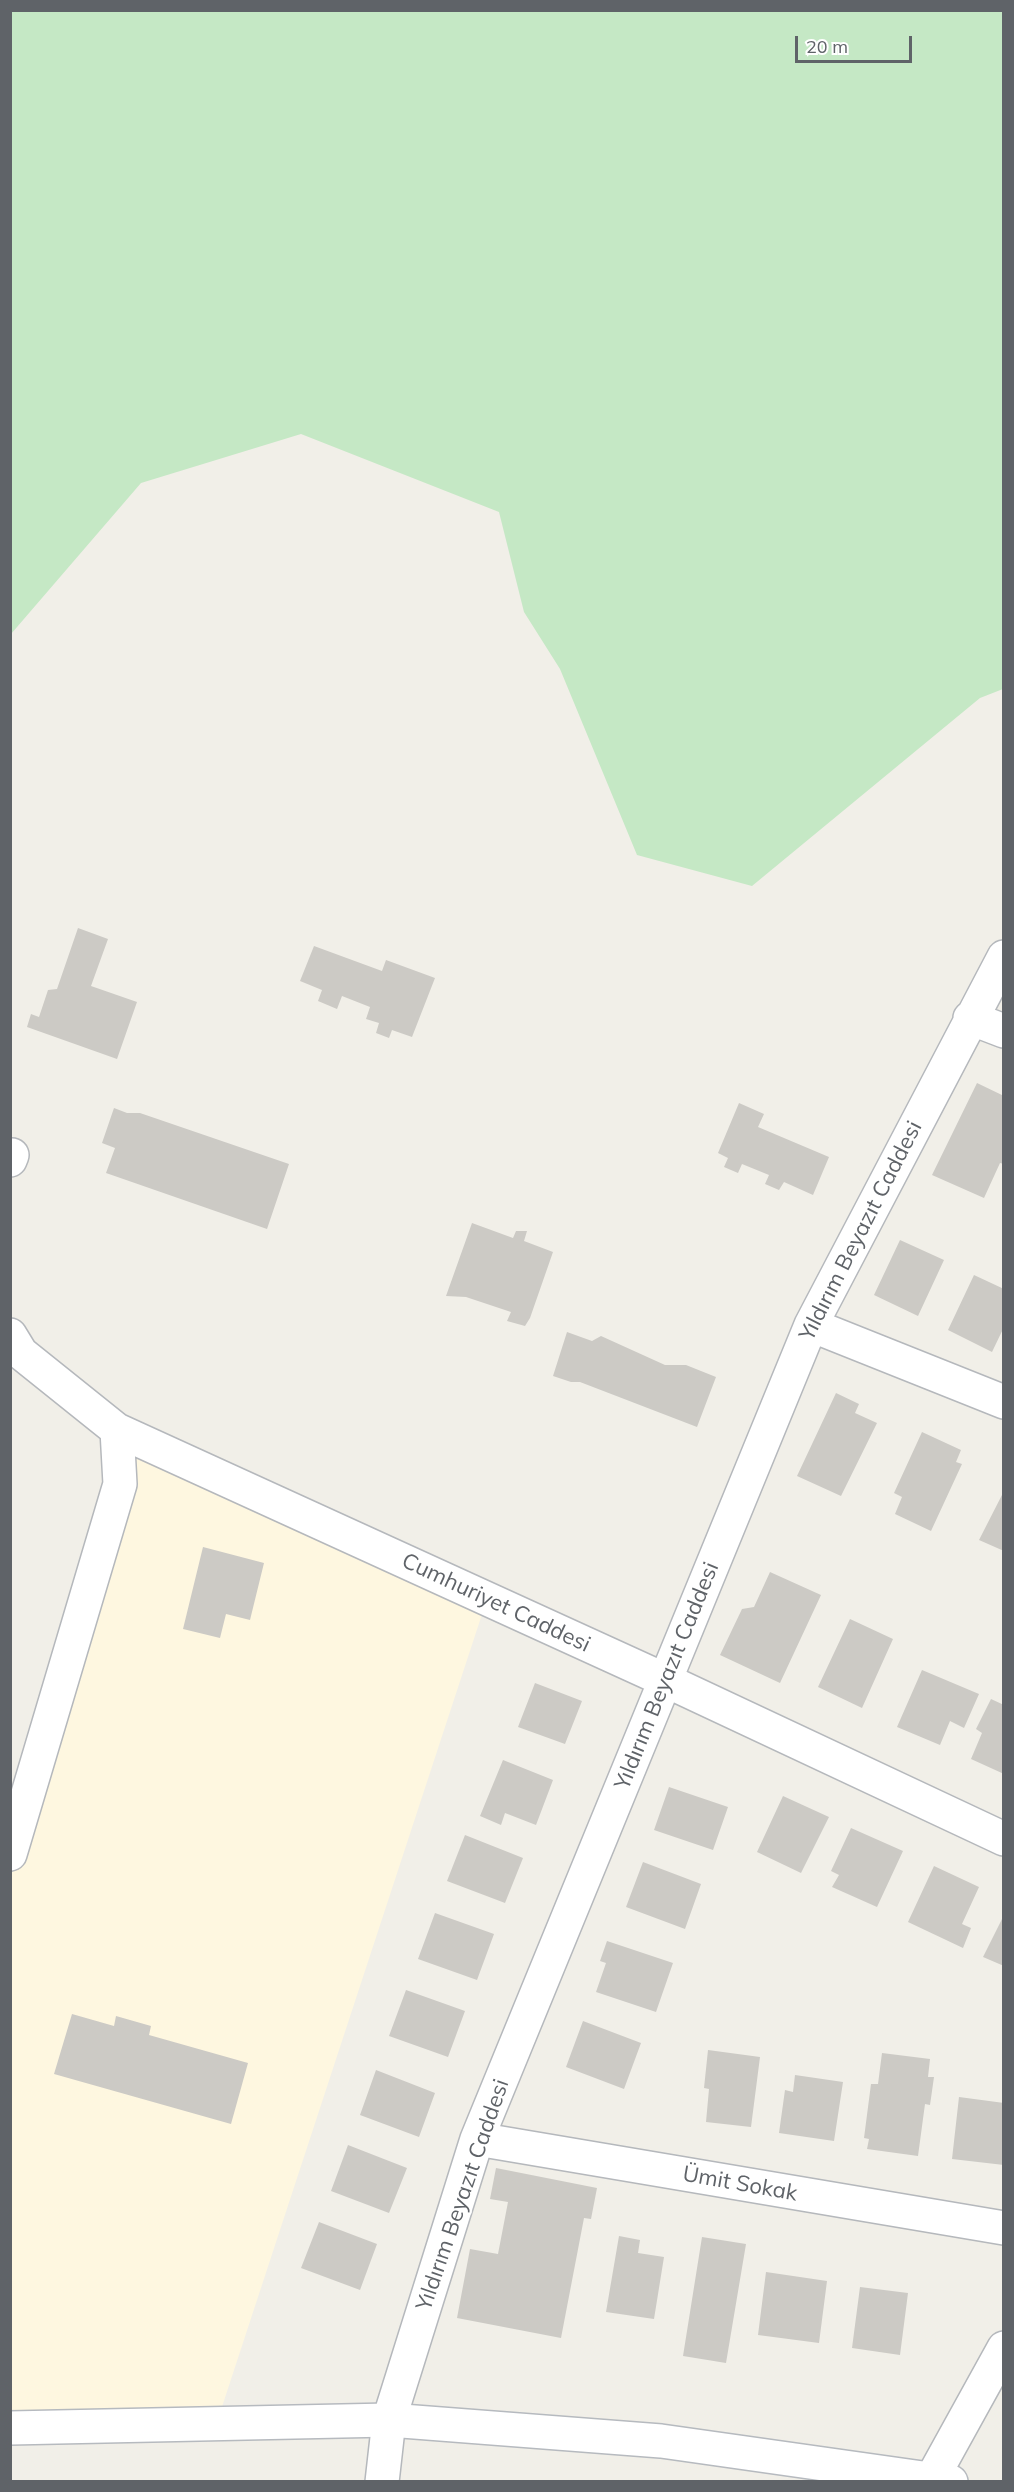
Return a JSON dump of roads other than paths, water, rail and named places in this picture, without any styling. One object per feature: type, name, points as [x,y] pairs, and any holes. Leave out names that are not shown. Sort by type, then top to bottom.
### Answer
[{"type":"street","name":"Yıldırım Beyazıt Caddesi","points":[[382,2481],[389,2420],[477,2139],[811,1325],[1004,957]]},
{"type":"street","points":[[970,1018],[1004,1031]]},
{"type":"street","points":[[811,1325],[1004,1402]]},
{"type":"street","name":"Cumhuriyet Caddesi","points":[[10,1335],[21,1353],[117,1430],[665,1680],[1004,1839]]},
{"type":"street","points":[[10,1854],[120,1485],[117,1430]]},
{"type":"street","name":"Ümit Sokak","points":[[477,2139],[1004,2228]]},
{"type":"street","points":[[10,2428],[389,2420],[661,2441],[937,2480],[1004,2348]]}]
